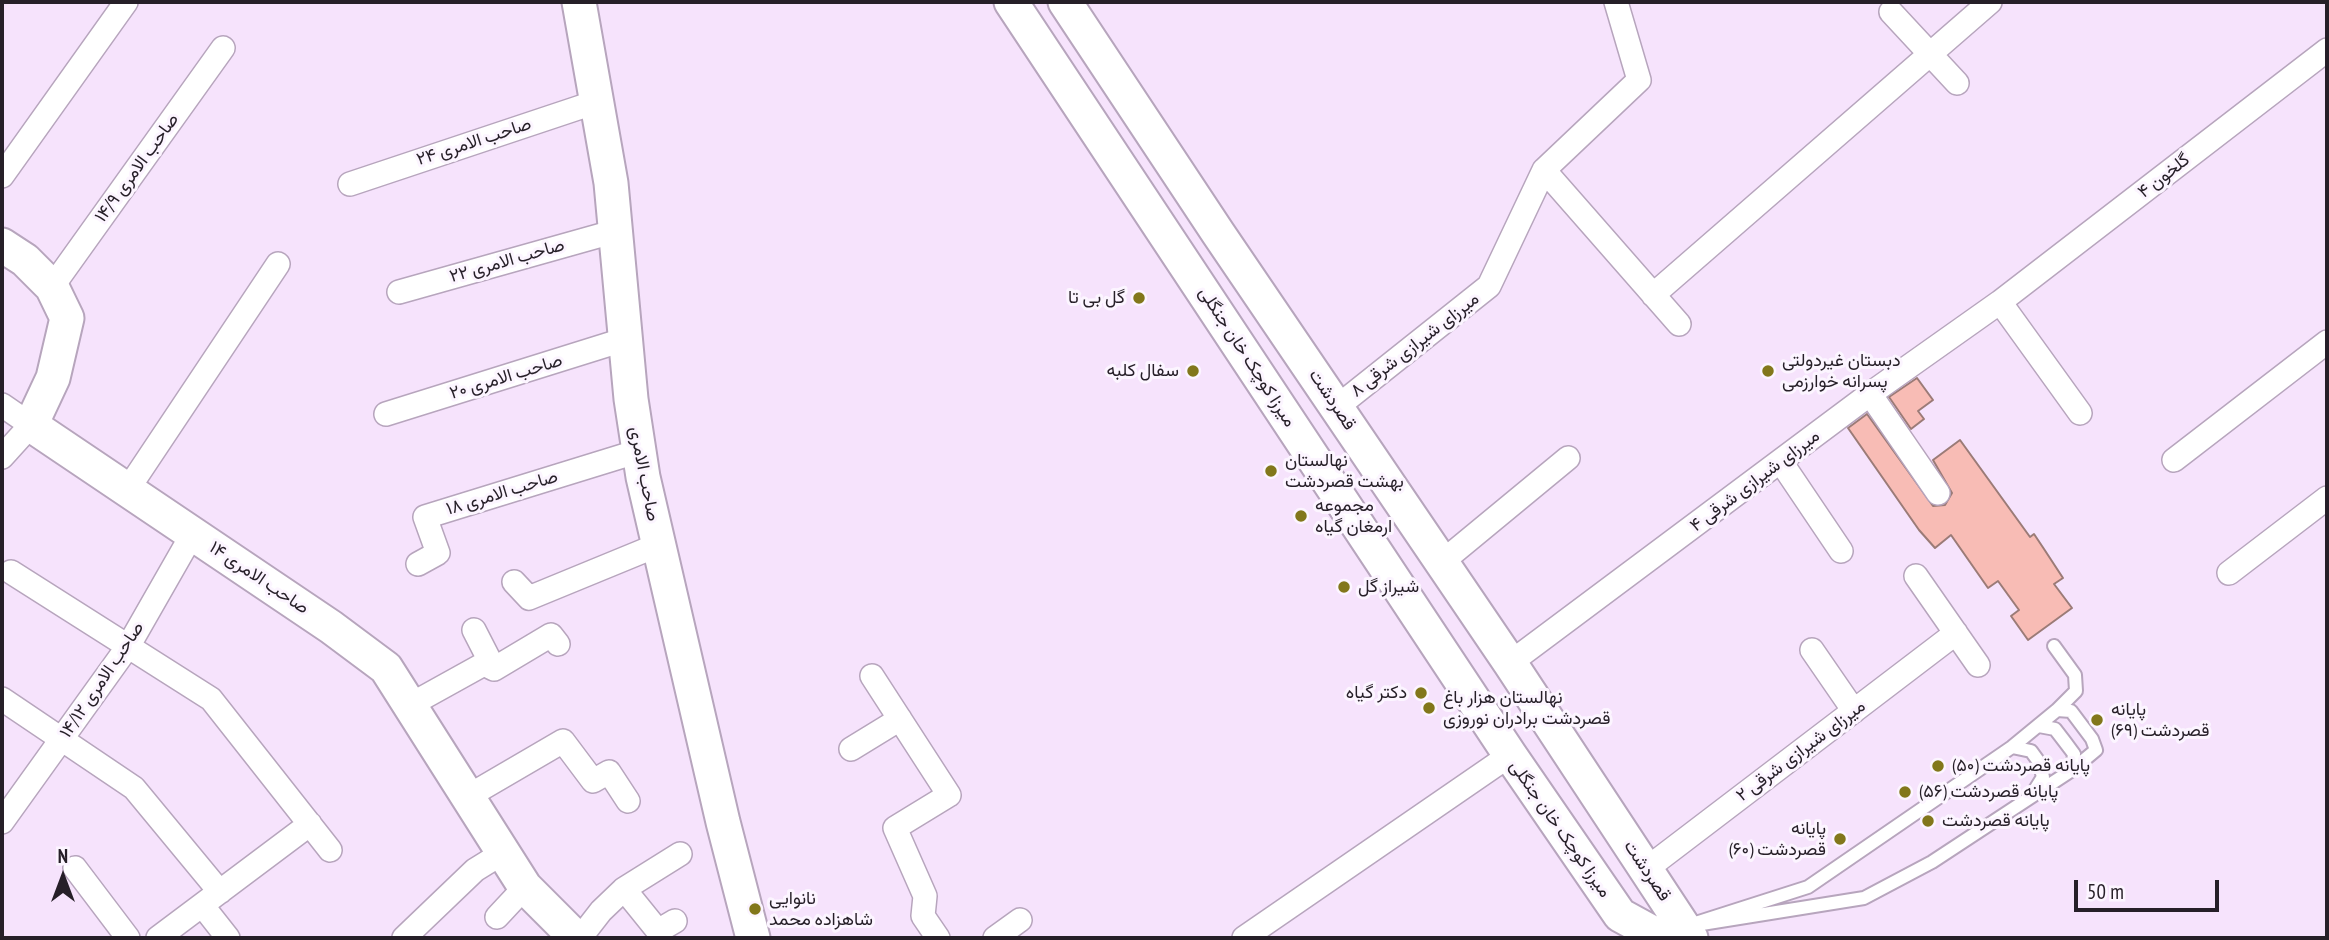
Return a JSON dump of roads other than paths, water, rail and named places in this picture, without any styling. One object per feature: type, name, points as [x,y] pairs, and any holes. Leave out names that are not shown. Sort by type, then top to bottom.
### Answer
[{"type":"main road","name":"صاحب الامری","points":[[579,2],[599,101],[616,231],[639,451],[753,938]]},
{"type":"main road","name":"میرزا کوچک خان جنگلی","points":[[1011,2],[1191,251],[1510,755],[1620,915],[1679,934]]},
{"type":"main road","name":"قصردشت","points":[[1040,2],[1191,251],[1432,567]]},
{"type":"main road","name":"قصردشت","points":[[1065,2],[1337,407],[1432,567],[1635,876],[1679,934]]},
{"type":"main road","points":[[2,245],[25,260],[52,287],[67,318],[53,378],[31,425]]},
{"type":"main road","name":"۱۴ صاحب الامری","points":[[31,425],[193,533],[386,668],[467,797],[573,937]]},
{"type":"street","points":[[2,176],[126,2]]},
{"type":"street","name":"۸ میرزای شیرازی شرقی","points":[[1337,407],[1489,286],[1544,170],[1639,80],[1616,2]]},
{"type":"street","points":[[1653,295],[1990,2]]},
{"type":"street","points":[[1891,12],[1957,83]]},
{"type":"street","name":"۱۴/۹ صاحب الامری","points":[[52,287],[223,48]]},
{"type":"street","name":"۴ گلخون","points":[[2000,302],[2327,50]]},
{"type":"street","name":"۲۴ صاحب الامری","points":[[350,184],[599,101]]},
{"type":"street","points":[[1544,170],[1679,324]]},
{"type":"street","name":"۲۲ صاحب الامری","points":[[399,292],[616,231]]},
{"type":"street","points":[[128,489],[278,264]]},
{"type":"street","points":[[2000,302],[2080,414]]},
{"type":"street","name":"۴ میرزای شیرازی شرقی","points":[[1500,669],[1870,394],[2000,302]]},
{"type":"street","name":"۲۰ صاحب الامری","points":[[386,414],[626,339]]},
{"type":"street","points":[[2174,460],[2327,342]]},
{"type":"street","points":[[1870,394],[1938,493]]},
{"type":"street","points":[[2,405],[31,425],[2,457]]},
{"type":"street","name":"۱۸ صاحب الامری","points":[[418,564],[439,553],[425,517],[639,451]]},
{"type":"street","points":[[1432,567],[1568,458]]},
{"type":"street","points":[[1781,462],[1841,551]]},
{"type":"street","points":[[2229,573],[2327,498]]},
{"type":"street","name":"۱۴/۱۲ صاحب الامری","points":[[2,820],[129,645],[193,533]]},
{"type":"street","points":[[514,582],[529,598],[659,545]]},
{"type":"street","points":[[11,572],[211,699],[330,850]]},
{"type":"street","points":[[1916,576],[1978,665]]},
{"type":"street","points":[[474,630],[494,669]]},
{"type":"street","name":"۲ میرزای شیرازی شرقی","points":[[1635,876],[1956,633]]},
{"type":"street","points":[[494,669],[551,635],[558,644]]},
{"type":"street","points":[[1812,650],[1854,711]]},
{"type":"street","points":[[410,705],[484,664],[494,669]]},
{"type":"street","points":[[872,676],[949,795],[895,828],[925,896],[923,916],[939,938]]},
{"type":"street","points":[[2,699],[134,788],[211,898],[228,938]]},
{"type":"street","points":[[851,749],[900,719]]},
{"type":"street","points":[[467,797],[563,741],[593,781],[610,772],[628,801]]},
{"type":"street","points":[[1244,938],[1510,755]]},
{"type":"street","points":[[158,938],[310,824]]},
{"type":"street","points":[[573,937],[624,889],[680,854]]},
{"type":"street","points":[[404,938],[475,870],[496,857],[517,864],[496,917]]},
{"type":"street","points":[[75,868],[128,938]]},
{"type":"street","points":[[624,889],[658,931],[675,921]]},
{"type":"street","points":[[995,938],[1020,920]]},
{"type":"lane","points":[[1679,934],[1808,887],[2012,747],[2076,691],[2075,675],[2054,646]]},
{"type":"lane","points":[[1679,934],[1864,898],[1933,862],[2072,771],[2096,750],[2092,739],[2071,712],[2057,710]]},
{"type":"lane","points":[[2039,726],[2055,729],[2074,754],[2072,771]]},
{"type":"lane","points":[[2012,747],[2031,751],[2039,762],[2043,777],[2031,796]]},
{"type":"place","name":"گل بی تا","points":[[1139,298]]},
{"type":"place","name":"سفال کلبه","points":[[1193,371]]},
{"type":"place","name":"دبستان غیردولتی پسرانه خوارزمی","points":[[1768,371]]},
{"type":"place","name":"نهالستان بهشت قصردشت","points":[[1271,471]]},
{"type":"place","name":"مجموعه ارمغان گیاه","points":[[1301,516]]},
{"type":"place","name":"شیراز گل","points":[[1344,587]]},
{"type":"place","name":"دکتر گیاه","points":[[1421,693]]},
{"type":"place","name":"نهالستان هزار باغ قصردشت برادران نوروزی","points":[[1429,708]]},
{"type":"place","name":"پایانه قصردشت (۶۹)","points":[[2097,720]]},
{"type":"place","name":"پایانه قصردشت (۵۰)","points":[[1938,766]]},
{"type":"place","name":"پایانه قصردشت (۵۶)","points":[[1905,792]]},
{"type":"place","name":"پایانه قصردشت","points":[[1928,821]]},
{"type":"place","name":"پایانه قصردشت (۶۰)","points":[[1840,839]]},
{"type":"place","name":"نانوایی شاهزاده محمد","points":[[755,909]]}]
